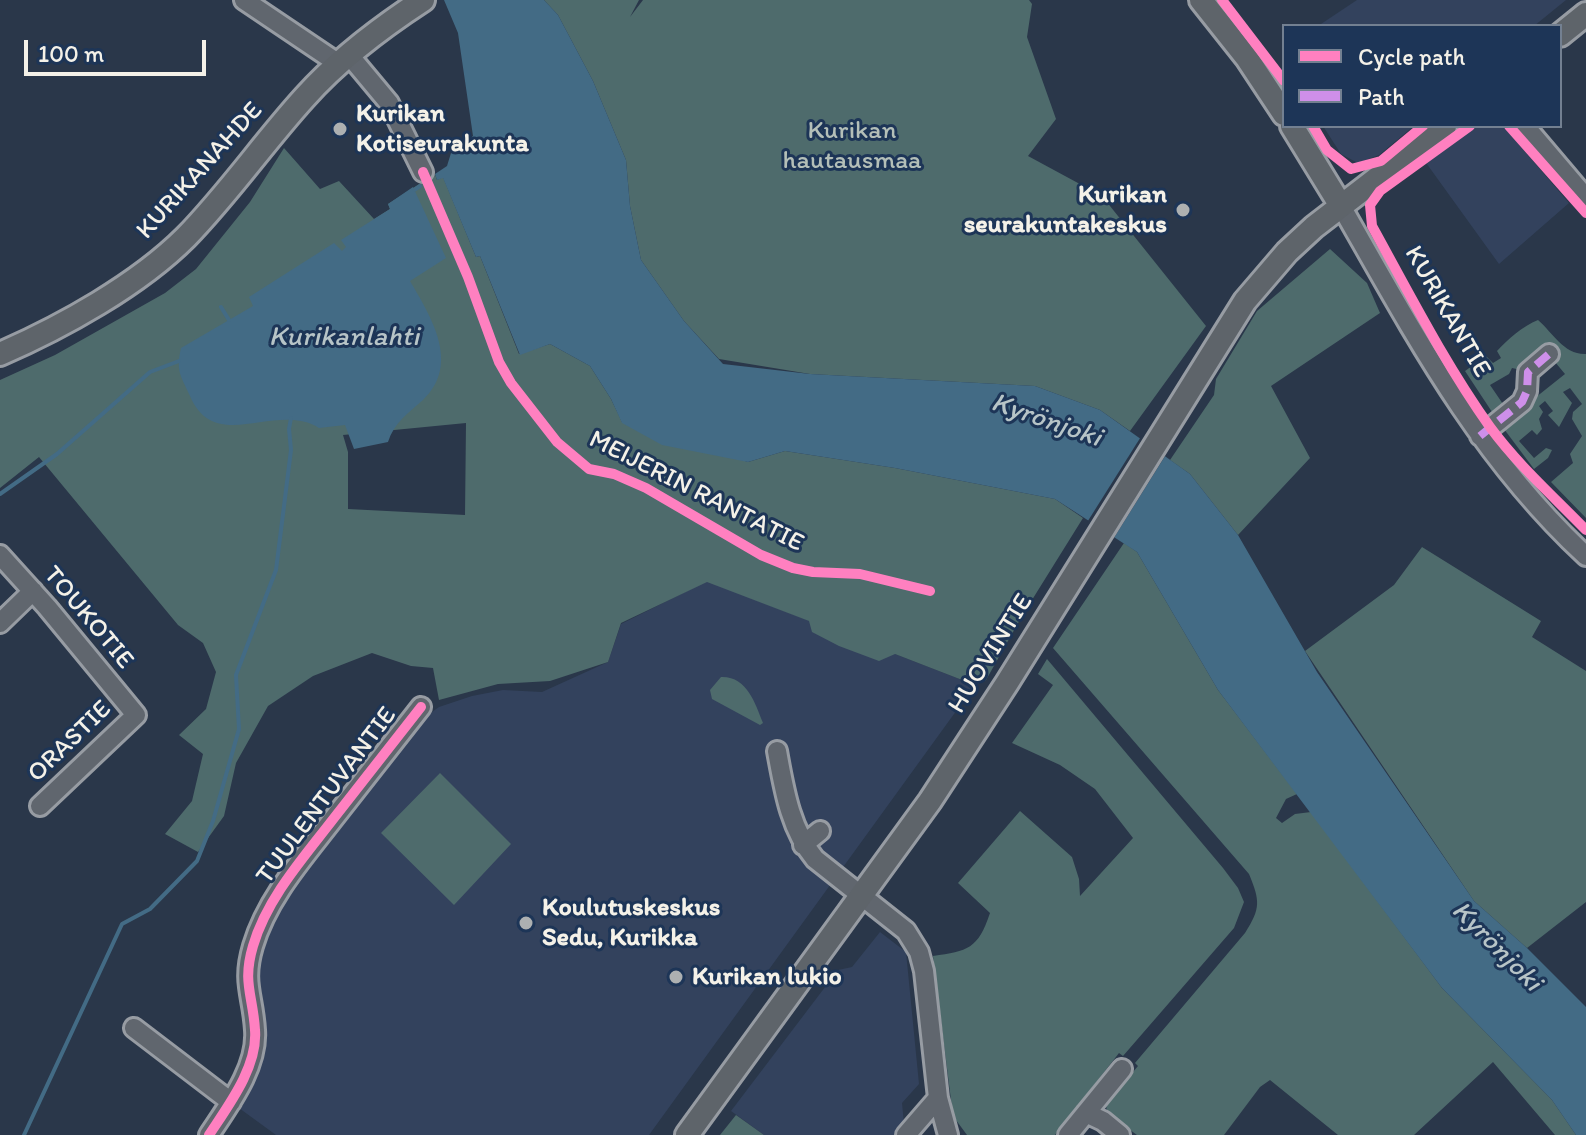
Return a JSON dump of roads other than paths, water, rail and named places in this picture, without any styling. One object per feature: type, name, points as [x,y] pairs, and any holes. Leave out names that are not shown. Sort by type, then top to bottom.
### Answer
[{"type":"main road","name":"KURIKANAHDE","points":[[0,354],[94,304],[152,266],[184,238],[307,95],[344,59],[423,0]]},
{"type":"main road","points":[[1201,0],[1247,58],[1282,111]]},
{"type":"main road","points":[[1562,33],[1586,14]]},
{"type":"main road","name":"KURIKANTIE","points":[[1293,128],[1341,206]]},
{"type":"main road","name":"HUOVINTIE","points":[[687,1135],[930,801],[1245,301],[1287,252],[1442,128]]},
{"type":"street","points":[[244,0],[344,59],[389,103],[423,172]]},
{"type":"street","points":[[1527,128],[1586,198]]},
{"type":"street","name":"KURIKANTIE","points":[[1341,206],[1426,356],[1480,436],[1535,506],[1586,556]]},
{"type":"street","points":[[1480,436],[1522,402],[1527,391],[1528,372],[1549,354]]},
{"type":"street","name":"TOUKOTIE","points":[[0,555],[136,715]]},
{"type":"street","points":[[0,623],[33,591]]},
{"type":"street","name":"TUULENTUVANTIE","points":[[209,1135],[231,1102],[250,1063],[256,1033],[246,977],[253,944],[275,898],[421,707]]},
{"type":"street","name":"ORASTIE","points":[[40,806],[136,715]]},
{"type":"street","points":[[777,751],[792,819],[803,845],[815,859],[906,931],[919,952],[924,971],[938,1098],[948,1135]]},
{"type":"street","points":[[803,845],[820,831]]},
{"type":"street","points":[[134,1028],[231,1102]]},
{"type":"street","points":[[1068,1135],[1122,1069]]},
{"type":"street","points":[[906,1135],[938,1098]]},
{"type":"street","points":[[1086,1113],[1103,1121],[1120,1135]]},
{"type":"water","name":"Kyrönjoki","points":[[444,0],[544,0],[558,15],[593,81],[626,160],[630,206],[641,260],[684,321],[723,364],[810,374],[1035,386],[1100,410],[1190,474],[1238,535],[1317,672],[1474,901],[1586,1007],[1586,1135],[1576,1135],[1552,1100],[1442,988],[1218,690],[1137,552],[1055,499],[895,468],[785,451],[748,462],[662,445],[622,423],[590,366],[550,344],[520,355],[480,256],[476,257],[443,178],[437,180],[435,174],[447,166],[451,153],[473,136],[458,33]]},
{"type":"water","name":"Kurikanlahti","points":[[413,187],[446,258],[410,281],[439,340],[440,371],[434,386],[398,424],[388,442],[354,449],[345,425],[319,428],[302,421],[284,420],[230,425],[215,422],[201,413],[180,372],[181,348],[253,306],[249,297],[334,243],[342,251],[346,247],[341,240],[390,209],[388,204]]},
{"type":"waterway","points":[[414,190],[420,186]]},
{"type":"waterway","points":[[221,307],[229,320]]},
{"type":"waterway","points":[[0,494],[57,454],[150,372],[179,361]]},
{"type":"waterway","points":[[24,1135],[122,924],[150,909],[197,861],[213,821],[239,729],[236,675],[276,570],[291,450],[291,418]]},
{"type":"place","name":"Kurikan Kotiseurakunta","points":[[340,129]]},
{"type":"place","name":"Kurikan seurakuntakeskus","points":[[1183,210]]},
{"type":"place","name":"Koulutuskeskus Sedu, Kurikka","points":[[526,923]]},
{"type":"place","name":"Kurikan lukio","points":[[676,977]]},
{"type":"park label","name":"Kurikan hautausmaa","points":[[852,146]]}]
